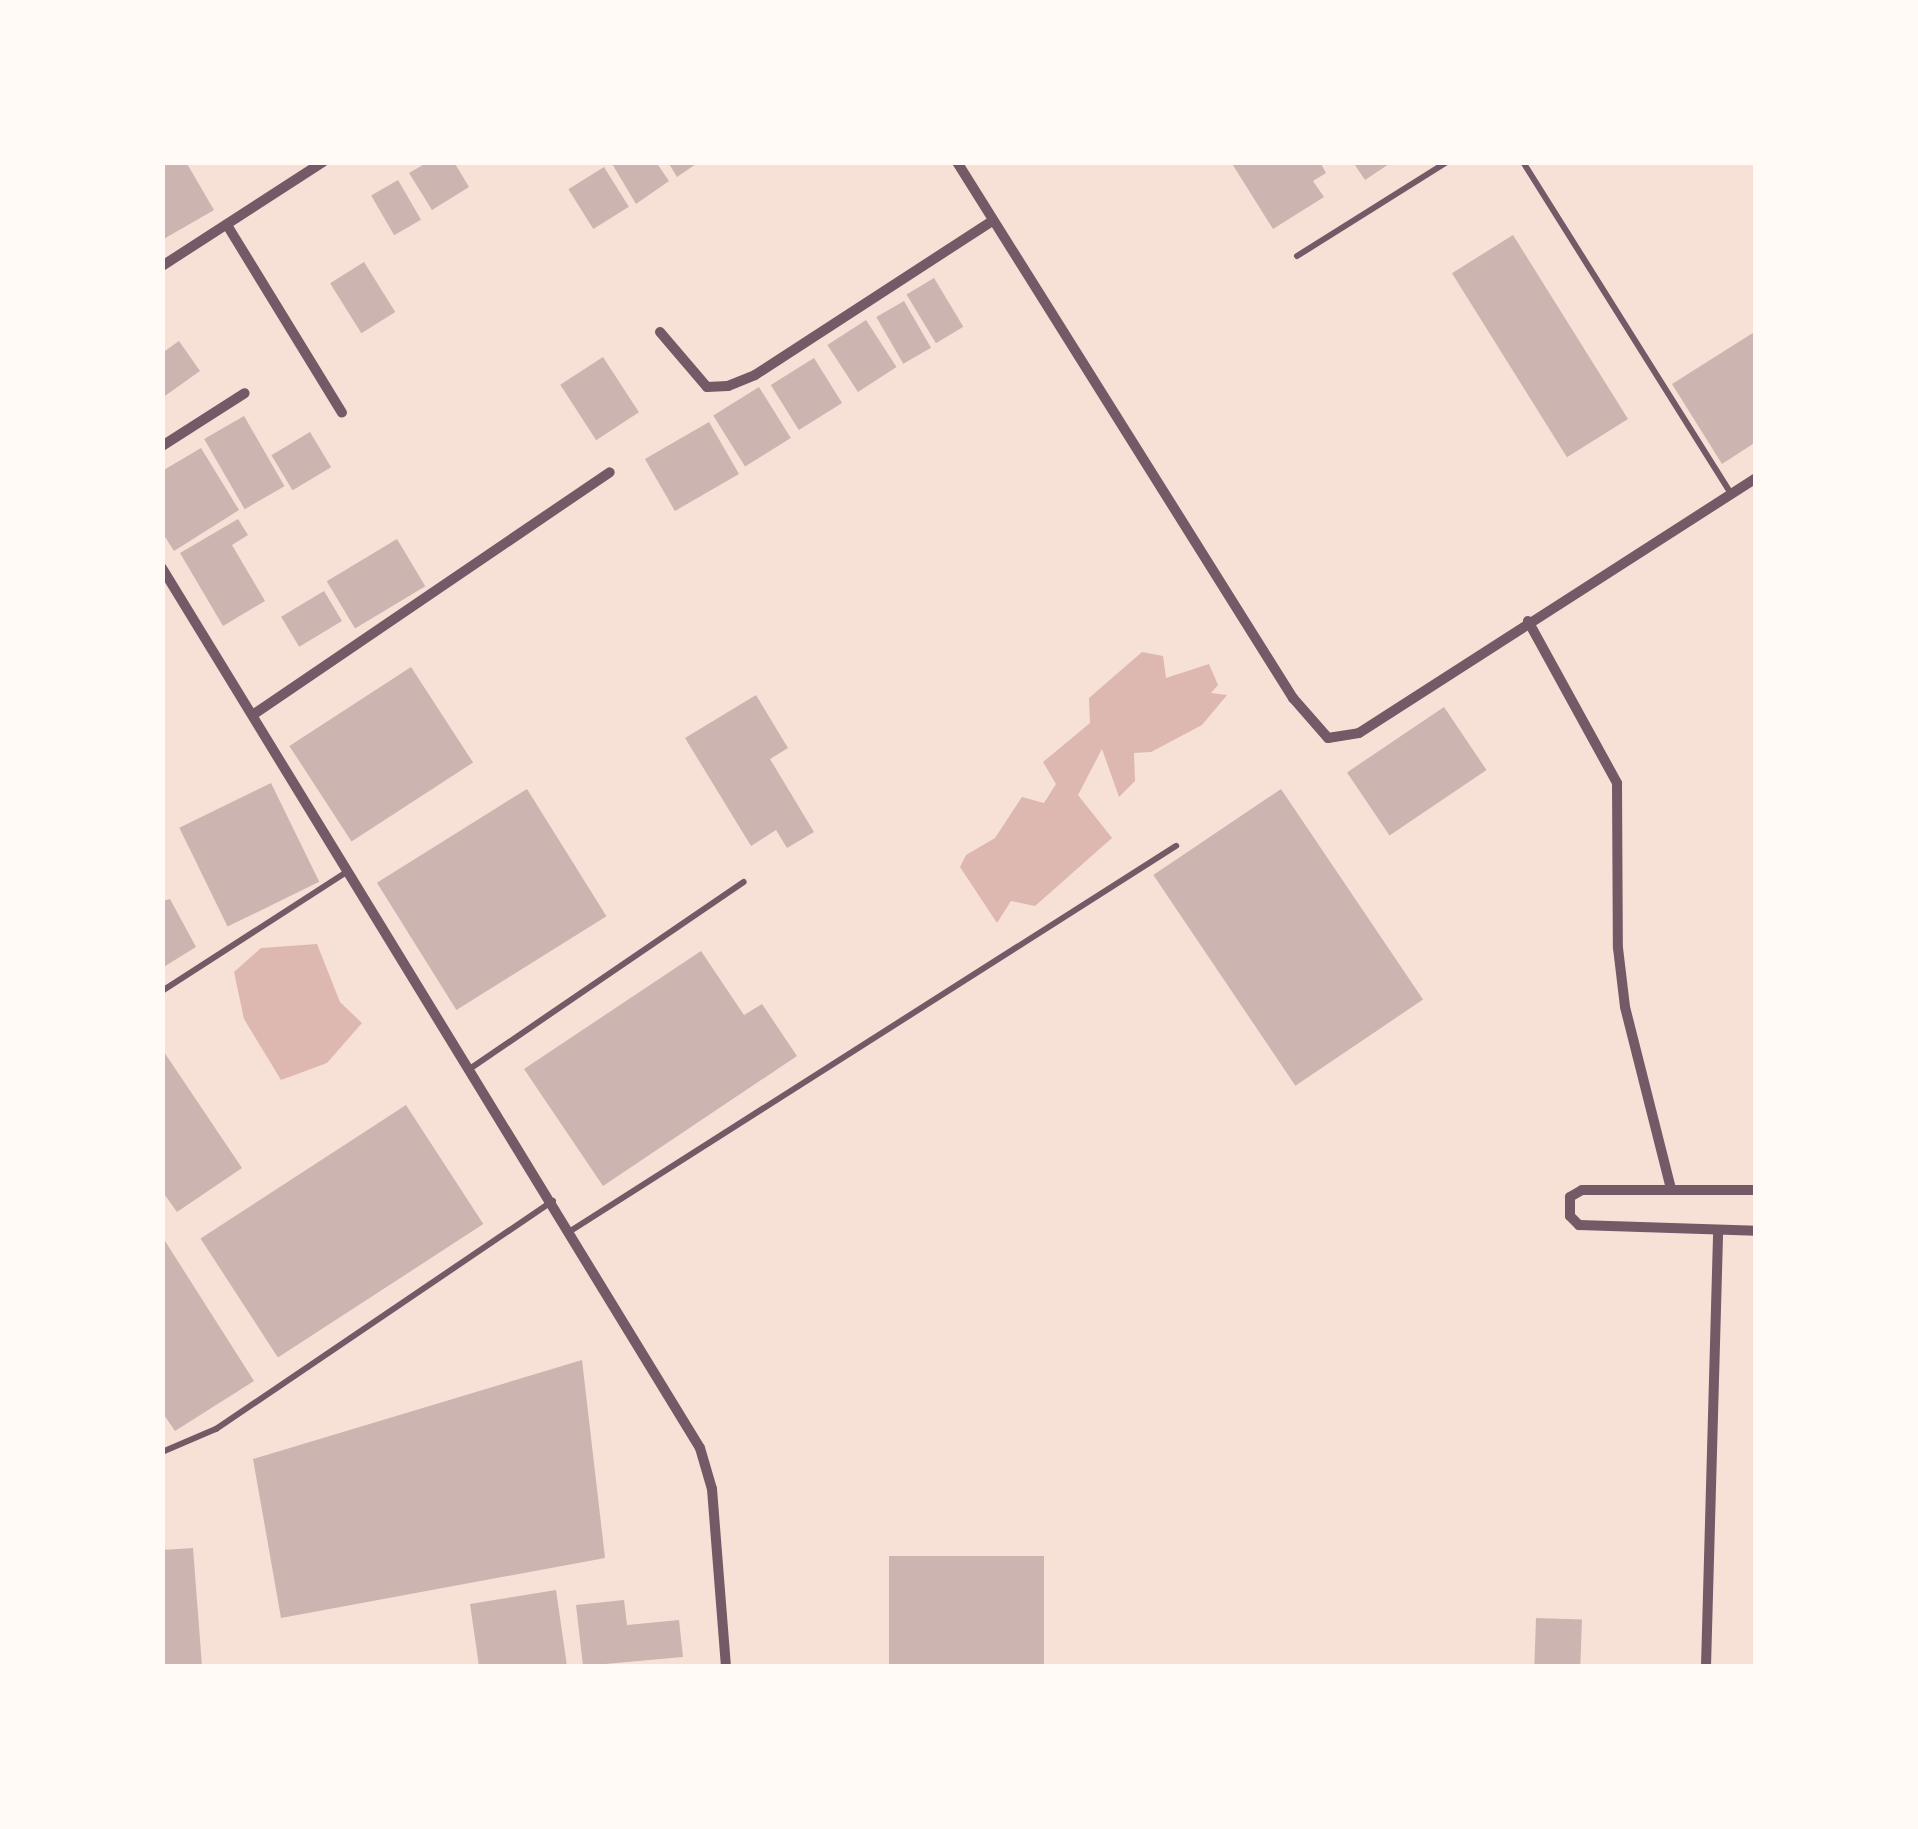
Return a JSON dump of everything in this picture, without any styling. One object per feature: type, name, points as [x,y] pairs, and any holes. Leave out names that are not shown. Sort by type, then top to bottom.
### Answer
[{"type":"street","points":[[162,266],[323,162]]},
{"type":"street","points":[[957,162],[991,222],[1316,729],[1341,740],[1359,733],[1756,478]]},
{"type":"street","points":[[660,332],[707,386],[728,386],[756,375],[991,222]]},
{"type":"street","points":[[227,225],[342,413]]},
{"type":"street","points":[[162,446],[246,393]]},
{"type":"street","points":[[254,714],[610,472]]},
{"type":"street","points":[[162,568],[554,1200],[700,1448],[712,1489],[726,1666]]},
{"type":"street","points":[[1528,621],[1617,783],[1618,948],[1625,1007],[1670,1189]]},
{"type":"street","points":[[1756,1190],[1582,1190],[1570,1196],[1570,1216],[1578,1225],[1756,1231]]},
{"type":"street","points":[[1706,1666],[1718,1230]]},
{"type":"lane","points":[[1297,256],[1446,162]]},
{"type":"lane","points":[[1523,162],[1730,494]]},
{"type":"lane","points":[[572,1230],[1176,846]]},
{"type":"lane","points":[[162,991],[348,871]]},
{"type":"lane","points":[[471,1068],[744,882]]},
{"type":"lane","points":[[162,1452],[216,1429],[554,1200]]},
{"type":"shaded area","points":[[1142,652],[1163,656],[1166,678],[1209,664],[1218,685],[1211,693],[1227,695],[1202,725],[1151,752],[1134,753],[1135,781],[1119,797],[1102,749],[1078,795],[1112,838],[1035,906],[1011,901],[997,923],[960,867],[966,855],[995,838],[1022,797],[1044,803],[1056,784],[1043,762],[1090,723],[1089,698]]},
{"type":"shaded area","points":[[317,944],[340,1002],[362,1023],[327,1063],[281,1080],[244,1019],[234,972],[261,948]]},
{"type":"building","points":[[162,162],[186,162],[214,210],[162,240]]},
{"type":"building","points":[[428,162],[454,162],[469,187],[432,210],[409,173]]},
{"type":"building","points":[[611,162],[656,162],[669,181],[636,204]]},
{"type":"building","points":[[668,162],[699,162],[677,177]]},
{"type":"building","points":[[1231,162],[1320,162],[1326,173],[1313,181],[1324,197],[1273,229]]},
{"type":"building","points":[[1353,162],[1392,162],[1365,180]]},
{"type":"building","points":[[604,167],[629,207],[593,229],[568,189]]},
{"type":"building","points":[[398,180],[421,220],[394,235],[371,196]]},
{"type":"building","points":[[1513,235],[1628,419],[1567,457],[1452,273]]},
{"type":"building","points":[[364,262],[395,312],[361,333],[330,283]]},
{"type":"building","points":[[934,278],[963,327],[936,343],[907,294]]},
{"type":"building","points":[[904,301],[931,348],[903,364],[876,317]]},
{"type":"building","points":[[866,320],[896,367],[858,392],[827,345]]},
{"type":"building","points":[[1756,331],[1756,442],[1722,464],[1672,384]]},
{"type":"building","points":[[179,341],[200,371],[162,398],[162,353]]},
{"type":"building","points":[[603,357],[639,412],[596,440],[560,385]]},
{"type":"building","points":[[814,358],[842,403],[799,430],[771,385]]},
{"type":"building","points":[[759,387],[791,438],[745,466],[713,416]]},
{"type":"building","points":[[244,416],[284,486],[245,509],[204,439]]},
{"type":"building","points":[[709,422],[739,474],[675,511],[645,459]]},
{"type":"building","points":[[310,432],[331,467],[293,490],[271,455]]},
{"type":"building","points":[[201,448],[239,510],[174,551],[162,532],[162,471]]},
{"type":"building","points":[[238,519],[248,535],[232,545],[265,601],[223,626],[180,553]]},
{"type":"building","points":[[397,539],[425,586],[355,628],[327,581]]},
{"type":"building","points":[[324,591],[342,621],[299,647],[281,617]]},
{"type":"building","points":[[411,667],[473,763],[351,842],[289,746]]},
{"type":"building","points":[[756,695],[788,748],[770,759],[814,832],[787,848],[776,830],[751,846],[685,738]]},
{"type":"building","points":[[1444,707],[1486,770],[1390,835],[1347,772]]},
{"type":"building","points":[[271,783],[319,882],[228,927],[179,828]]},
{"type":"building","points":[[527,789],[606,916],[456,1010],[377,883]]},
{"type":"building","points":[[1281,789],[1423,1000],[1295,1086],[1153,875]]},
{"type":"building","points":[[170,899],[196,947],[162,968],[162,901]]},
{"type":"building","points":[[701,951],[744,1015],[762,1004],[797,1056],[603,1186],[524,1069]]},
{"type":"building","points":[[162,1049],[242,1168],[177,1212],[162,1191]]},
{"type":"building","points":[[406,1105],[483,1224],[278,1358],[201,1238]]},
{"type":"building","points":[[165,1241],[254,1381],[175,1431],[162,1412]]},
{"type":"building","points":[[582,1360],[605,1558],[281,1618],[253,1459]]},
{"type":"building","points":[[193,1548],[202,1666],[162,1666],[162,1550]]},
{"type":"building","points":[[889,1556],[1044,1556],[1044,1666],[889,1666]]},
{"type":"building","points":[[556,1590],[567,1666],[479,1666],[470,1604]]},
{"type":"building","points":[[624,1600],[627,1625],[679,1620],[683,1657],[583,1666],[576,1605]]},
{"type":"building","points":[[1536,1618],[1582,1620],[1580,1666],[1534,1666]]}]
